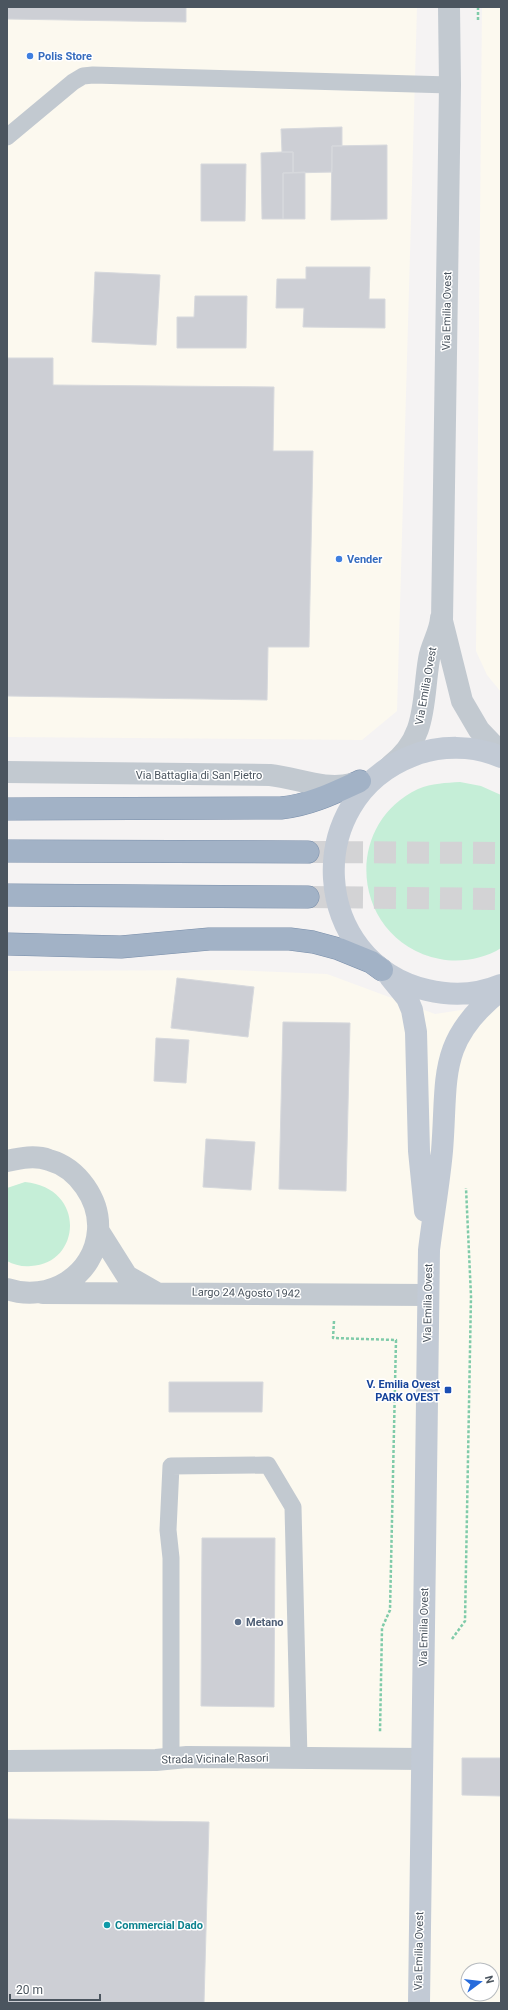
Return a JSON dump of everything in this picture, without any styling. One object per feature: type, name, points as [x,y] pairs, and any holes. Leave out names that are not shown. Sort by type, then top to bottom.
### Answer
[{"type":"highway","points":[[7,809],[281,808],[311,803],[332,795],[360,781]]},
{"type":"highway","points":[[7,851],[308,852]]},
{"type":"highway","points":[[7,895],[308,897]]},
{"type":"highway","points":[[7,944],[121,947],[209,939],[290,939],[313,942],[339,949],[370,962],[382,970]]},
{"type":"main road","name":"Via Emilia Ovest","points":[[429,1250],[419,1151],[416,1032],[412,1010],[401,988],[368,957],[345,925],[337,900],[333,868],[334,849],[347,812],[358,796],[386,769],[421,752],[440,749],[472,749],[501,757]]},
{"type":"main road","name":"Via Emilia Ovest","points":[[382,970],[398,980],[416,988],[434,992],[453,994],[472,993],[501,985]]},
{"type":"main road","name":"Via Emilia Ovest","points":[[418,2003],[429,1250],[442,1151],[444,1088],[449,1058],[457,1039],[468,1022],[501,990]]},
{"type":"street","name":"Via Emilia Ovest","points":[[448,7],[450,84],[442,628],[449,647],[462,701],[478,730],[501,753]]},
{"type":"street","name":"Via Emilia Ovest","points":[[386,769],[408,750],[416,736],[424,702],[430,653],[442,615]]},
{"type":"street","name":"Via Battaglia di San Pietro","points":[[7,772],[270,775],[295,778],[320,785],[338,787],[360,781],[386,769]]},
{"type":"street","name":"Largo 24 Agosto 1942","points":[[7,1160],[27,1156],[50,1160],[70,1170],[86,1187],[96,1207],[98,1230],[92,1252],[81,1271],[63,1285],[43,1293]]},
{"type":"street","name":"Largo 24 Agosto 1942","points":[[98,1230],[127,1276],[156,1292]]},
{"type":"street","name":"Largo 24 Agosto 1942","points":[[7,1290],[20,1294],[156,1292],[428,1295]]},
{"type":"street","name":"Strada Vicinale Rasori","points":[[7,1761],[299,1758],[422,1759]]},
{"type":"lane","points":[[7,137],[73,82],[83,76],[93,75],[450,84]]},
{"type":"lane","points":[[172,1759],[171,1558],[168,1530],[171,1466],[201,1465],[268,1465],[293,1506],[299,1758]]},
{"type":"path","points":[[478,7],[478,22]]},
{"type":"path","points":[[452,1645],[452,1637],[465,1621],[471,1296],[466,1182]]},
{"type":"path","points":[[335,1294],[333,1338],[396,1340],[390,1610],[382,1628],[380,1759]]},
{"type":"shaded area","points":[[7,7],[417,7],[397,711],[362,740],[7,737]]},
{"type":"shaded area","points":[[482,7],[501,7],[501,692],[487,675],[476,651]]},
{"type":"shaded area","points":[[232,970],[327,974],[435,1014],[501,1004],[501,2003],[7,2003],[7,971]]},
{"type":"green space","points":[[460,782],[481,786],[501,795],[501,948],[487,955],[456,961],[440,959],[411,948],[389,931],[374,908],[367,882],[368,855],[376,829],[393,807],[423,787]]},
{"type":"green space","points":[[25,1182],[45,1187],[59,1197],[67,1211],[70,1226],[67,1240],[60,1253],[48,1262],[31,1266],[13,1264],[7,1261],[7,1188]]},
{"type":"building","points":[[7,7],[186,7],[186,22],[7,19]]},
{"type":"building","points":[[342,127],[342,146],[332,146],[332,172],[293,173],[293,152],[282,152],[281,129]]},
{"type":"building","points":[[387,145],[387,219],[331,220],[332,146]]},
{"type":"building","points":[[293,152],[293,173],[283,173],[283,219],[262,219],[261,153]]},
{"type":"building","points":[[201,164],[246,164],[245,221],[201,221]]},
{"type":"building","points":[[305,172],[305,219],[283,219],[283,173]]},
{"type":"building","points":[[306,267],[370,267],[369,299],[385,299],[385,328],[303,327],[304,308],[276,308],[277,279],[306,279]]},
{"type":"building","points":[[95,272],[160,275],[156,345],[92,342]]},
{"type":"building","points":[[195,296],[247,296],[246,348],[177,348],[177,317],[194,317]]},
{"type":"building","points":[[7,358],[53,358],[53,385],[274,387],[273,451],[313,451],[309,647],[268,647],[267,700],[7,696]]},
{"type":"building","points":[[177,978],[254,987],[248,1037],[171,1028]]},
{"type":"building","points":[[283,1022],[350,1023],[346,1191],[279,1189]]},
{"type":"building","points":[[156,1038],[189,1040],[186,1083],[154,1081]]},
{"type":"building","points":[[206,1139],[255,1142],[251,1190],[203,1187]]},
{"type":"building","points":[[169,1382],[263,1382],[262,1412],[169,1412]]},
{"type":"building","name":"Metano","points":[[202,1538],[275,1538],[274,1707],[201,1706]]},
{"type":"building","points":[[462,1758],[501,1758],[501,1796],[462,1795]]},
{"type":"building","name":"Commercial Dado","points":[[7,1819],[209,1822],[204,2003],[7,2003]]},
{"type":"tunnel","points":[[308,852],[501,853]]},
{"type":"tunnel","points":[[308,897],[501,899]]},
{"type":"place","name":"Polis Store","points":[[30,56]]},
{"type":"place","name":"Vender","points":[[339,559]]},
{"type":"place","name":"V. Emilia Ovest PARK OVEST","points":[[448,1390]]},
{"type":"place","name":"Metano","points":[[238,1622]]},
{"type":"place","name":"Commercial Dado","points":[[107,1925]]}]
